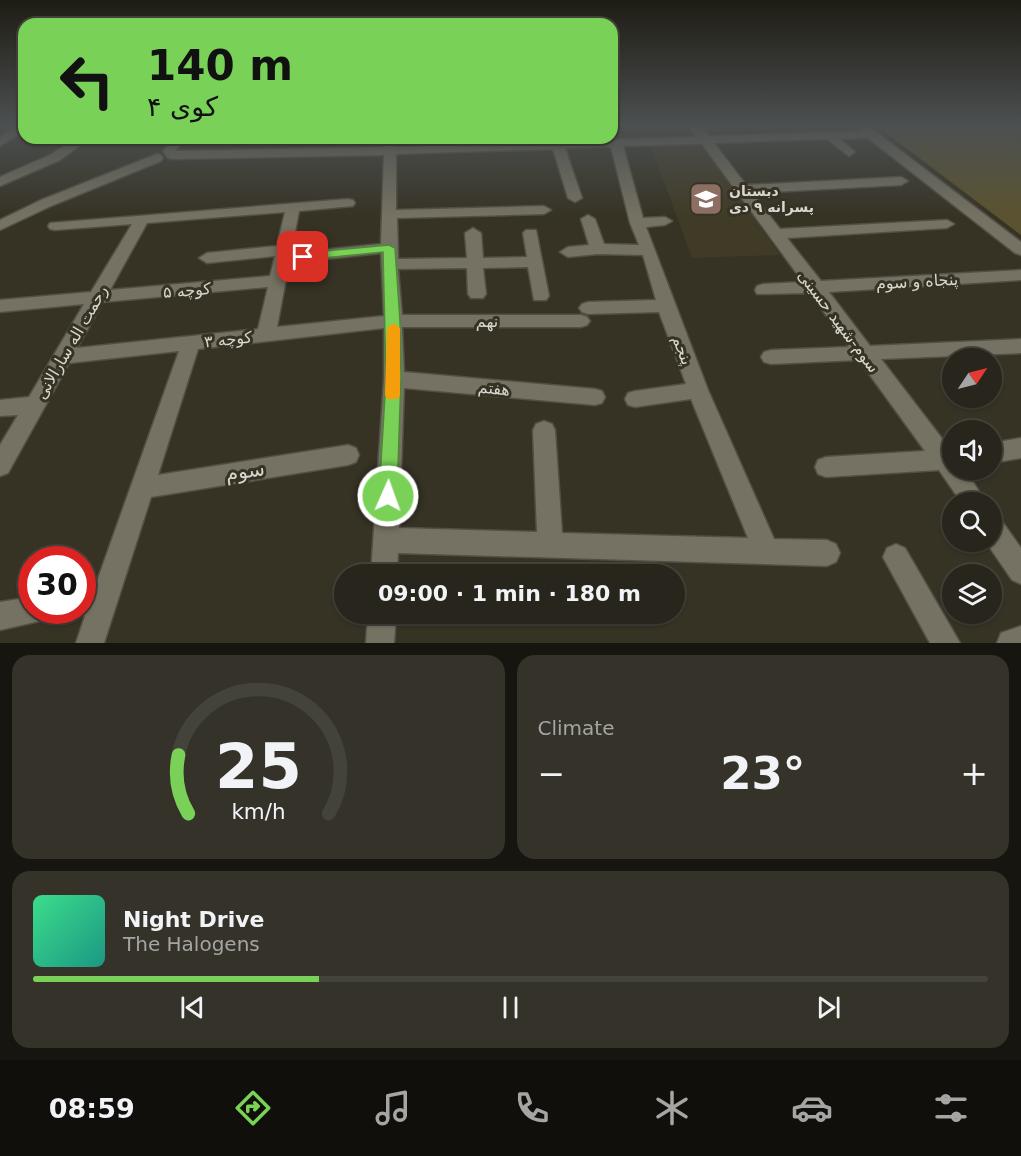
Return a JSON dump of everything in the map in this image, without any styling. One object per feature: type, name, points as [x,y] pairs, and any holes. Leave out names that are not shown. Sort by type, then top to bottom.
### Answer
[{"type":"street","points":[[0,182],[57,156]]},
{"type":"street","points":[[0,226],[46,203],[163,156]]},
{"type":"street","points":[[385,564],[394,378],[389,156]]},
{"type":"street","points":[[450,156],[451,163]]},
{"type":"street","points":[[561,156],[575,198]]},
{"type":"street","name":"پنجم","points":[[625,156],[637,223],[649,250],[666,306],[698,390],[766,551]]},
{"type":"street","name":"سوم-شهید حسینی","points":[[717,156],[863,353],[942,450]]},
{"type":"street","points":[[900,156],[1021,249]]},
{"type":"street","points":[[742,189],[901,182]]},
{"type":"street","points":[[55,226],[348,202]]},
{"type":"street","points":[[266,335],[293,207]]},
{"type":"street","points":[[390,214],[544,210]]},
{"type":"street","name":"رحمت اله سارالانی","points":[[0,466],[142,219]]},
{"type":"street","points":[[588,219],[598,249]]},
{"type":"street","points":[[637,223],[665,221]]},
{"type":"street","points":[[775,234],[947,224]]},
{"type":"street","points":[[473,233],[477,294]]},
{"type":"street","points":[[531,233],[540,296]]},
{"type":"street","points":[[568,252],[598,249],[649,250]]},
{"type":"street","points":[[207,258],[283,254],[390,256],[475,263],[535,262]]},
{"type":"street","name":"پنجاه و سوم","points":[[763,290],[1021,275]]},
{"type":"street","name":"کوچه ۵","points":[[0,306],[277,281]]},
{"type":"street","name":"نهم","points":[[393,321],[585,315],[666,306]]},
{"type":"street","name":"کوچه ۳","points":[[63,357],[393,321]]},
{"type":"street","points":[[96,594],[142,488],[191,343]]},
{"type":"street","points":[[771,357],[1021,346]]},
{"type":"street","name":"هفتم","points":[[394,378],[595,397]]},
{"type":"street","points":[[634,399],[698,390]]},
{"type":"street","points":[[0,408],[35,405]]},
{"type":"street","points":[[544,430],[550,545]]},
{"type":"street","points":[[1002,451],[1021,448]]},
{"type":"street","name":"سوم","points":[[142,488],[348,455]]},
{"type":"street","points":[[826,467],[942,459]]},
{"type":"street","points":[[386,540],[827,553]]},
{"type":"street","points":[[1002,543],[1021,571]]},
{"type":"street","points":[[896,556],[946,643]]},
{"type":"street","points":[[0,616],[18,613]]},
{"type":"street","points":[[90,643],[91,624]]},
{"type":"street","points":[[380,643],[381,624]]},
{"type":"street","points":[[1011,643],[1021,640]]},
{"type":"shaded area","name":"دبستان پسرانه ۹ دی","points":[[655,156],[711,156],[780,255],[692,258]]},
{"type":"shaded area","points":[[917,156],[1021,156],[1021,235]]},
{"type":"slow traffic","points":[[393,395],[394,328]]},
{"type":"place","name":"دبستان پسرانه ۹ دی","points":[[706,199]]},
{"type":"route","points":[[303,257],[389,248],[394,378],[388,496]]}]
